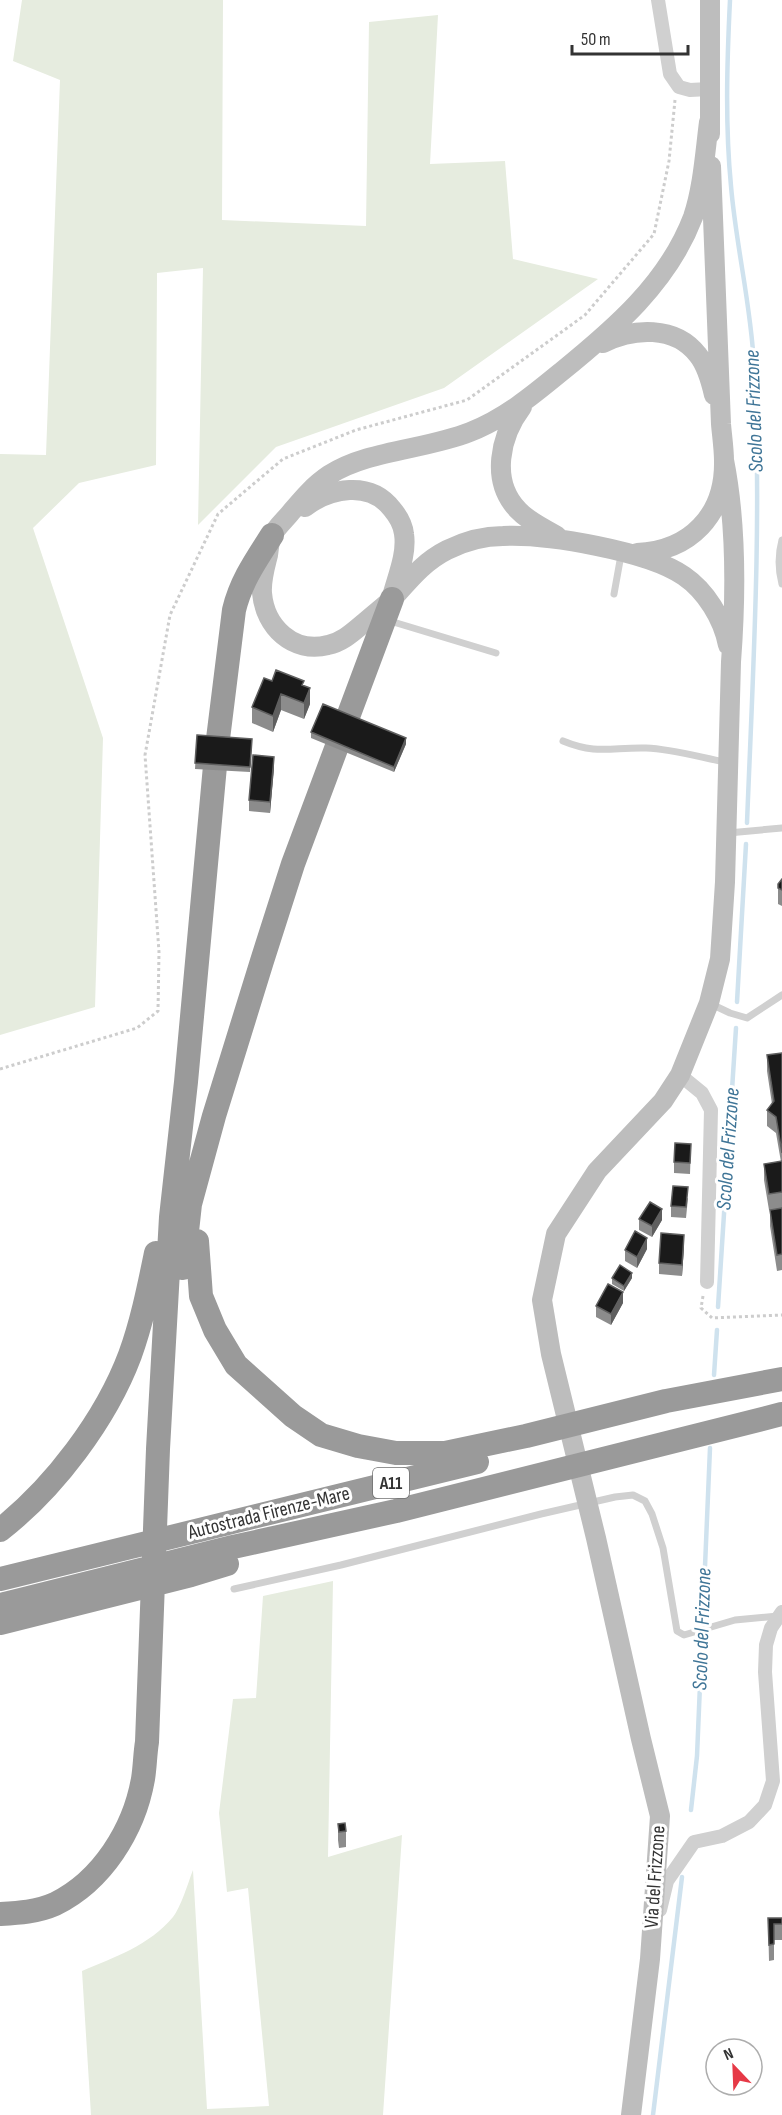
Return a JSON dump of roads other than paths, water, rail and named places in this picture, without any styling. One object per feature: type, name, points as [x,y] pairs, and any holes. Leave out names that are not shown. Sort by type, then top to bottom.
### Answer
[{"type":"highway","points":[[0,1927],[29,1925],[60,1916],[93,1894],[119,1869],[147,1815],[156,1782],[157,1651],[170,1237],[216,755],[234,610],[238,593],[248,572],[275,531]]},
{"type":"highway","points":[[165,1450],[190,1204],[214,1116],[293,864],[388,609]]},
{"type":"highway","points":[[0,1530],[20,1515],[60,1472],[106,1406],[129,1356],[148,1297],[186,1082]]},
{"type":"highway","points":[[214,1116],[196,1230],[201,1296],[215,1330],[236,1365],[293,1416],[321,1435],[396,1453],[445,1453],[526,1436],[666,1401],[782,1379]]},
{"type":"highway","name":"Autostrada Firenze-Mare","points":[[0,1579],[782,1387]]},
{"type":"highway","name":"Autostrada Firenze-Mare","points":[[0,1605],[232,1547],[396,1511],[782,1414]]},
{"type":"highway","points":[[0,1623],[191,1575],[396,1511]]},
{"type":"highway","points":[[0,1914],[26,1912],[54,1904],[85,1884],[109,1861],[134,1810],[143,1779],[157,1651]]},
{"type":"main road","points":[[710,0],[709,122],[721,424],[731,499],[733,543],[734,627],[731,662]]},
{"type":"main road","points":[[709,122],[703,172],[693,215],[668,266],[646,295],[589,349],[530,398],[489,424],[431,445],[371,457],[331,474],[306,495],[275,531],[262,592],[270,622],[277,632],[305,646],[329,645],[388,609],[422,566],[460,544],[486,537],[502,536],[564,540],[625,553],[667,566],[680,573],[701,591],[716,613],[723,628],[731,662]]},
{"type":"main road","points":[[589,349],[621,335],[641,330],[662,333],[683,343],[698,355],[703,363],[712,387],[721,424]]},
{"type":"main road","points":[[530,398],[514,418],[504,442],[501,460],[503,478],[508,495],[517,509],[534,523],[564,540]]},
{"type":"main road","points":[[625,553],[666,550],[684,541],[701,528],[718,497],[723,479],[724,460]]},
{"type":"main road","points":[[275,531],[312,502],[334,492],[356,490],[388,503],[399,517],[404,533],[402,559],[388,609]]},
{"type":"main road","name":"Via del Frizzone","points":[[630,2115],[650,1959],[660,1816],[640,1740],[596,1538],[551,1354],[542,1300],[556,1234],[597,1171],[663,1101],[681,1074],[709,1003],[720,959],[731,662]]},
{"type":"street","points":[[658,0],[670,74],[679,87],[690,90],[709,89]]},
{"type":"street","points":[[681,1074],[702,1093],[711,1110],[707,1282]]},
{"type":"street","points":[[650,1959],[667,1881],[694,1842],[722,1836],[740,1827],[749,1822],[765,1805],[773,1781],[765,1672],[766,1645],[771,1628],[780,1614]]},
{"type":"lane","points":[[782,540],[779,551],[779,572],[782,584]]},
{"type":"lane","points":[[614,594],[625,553]]},
{"type":"lane","points":[[388,609],[496,653]]},
{"type":"lane","points":[[562,741],[586,749],[603,751],[646,748],[728,763]]},
{"type":"lane","points":[[726,833],[782,828]]},
{"type":"lane","points":[[709,1003],[747,1018],[782,995]]},
{"type":"lane","points":[[234,1589],[341,1565],[541,1514],[633,1495],[645,1501],[652,1514],[663,1548],[677,1631],[684,1635],[735,1620],[780,1614]]},
{"type":"waterway","name":"Scolo del Frizzone","points":[[730,0],[727,93],[729,163],[752,343],[756,422],[756,594],[747,823]]},
{"type":"waterway","name":"Scolo del Frizzone","points":[[737,1002],[746,844]]},
{"type":"waterway","name":"Scolo del Frizzone","points":[[718,1307],[736,1028]]},
{"type":"waterway","points":[[714,1375],[717,1330]]},
{"type":"waterway","name":"Scolo del Frizzone","points":[[691,1810],[697,1756],[710,1448]]},
{"type":"waterway","name":"Scolo del Frizzone","points":[[653,2115],[682,1877]]}]
